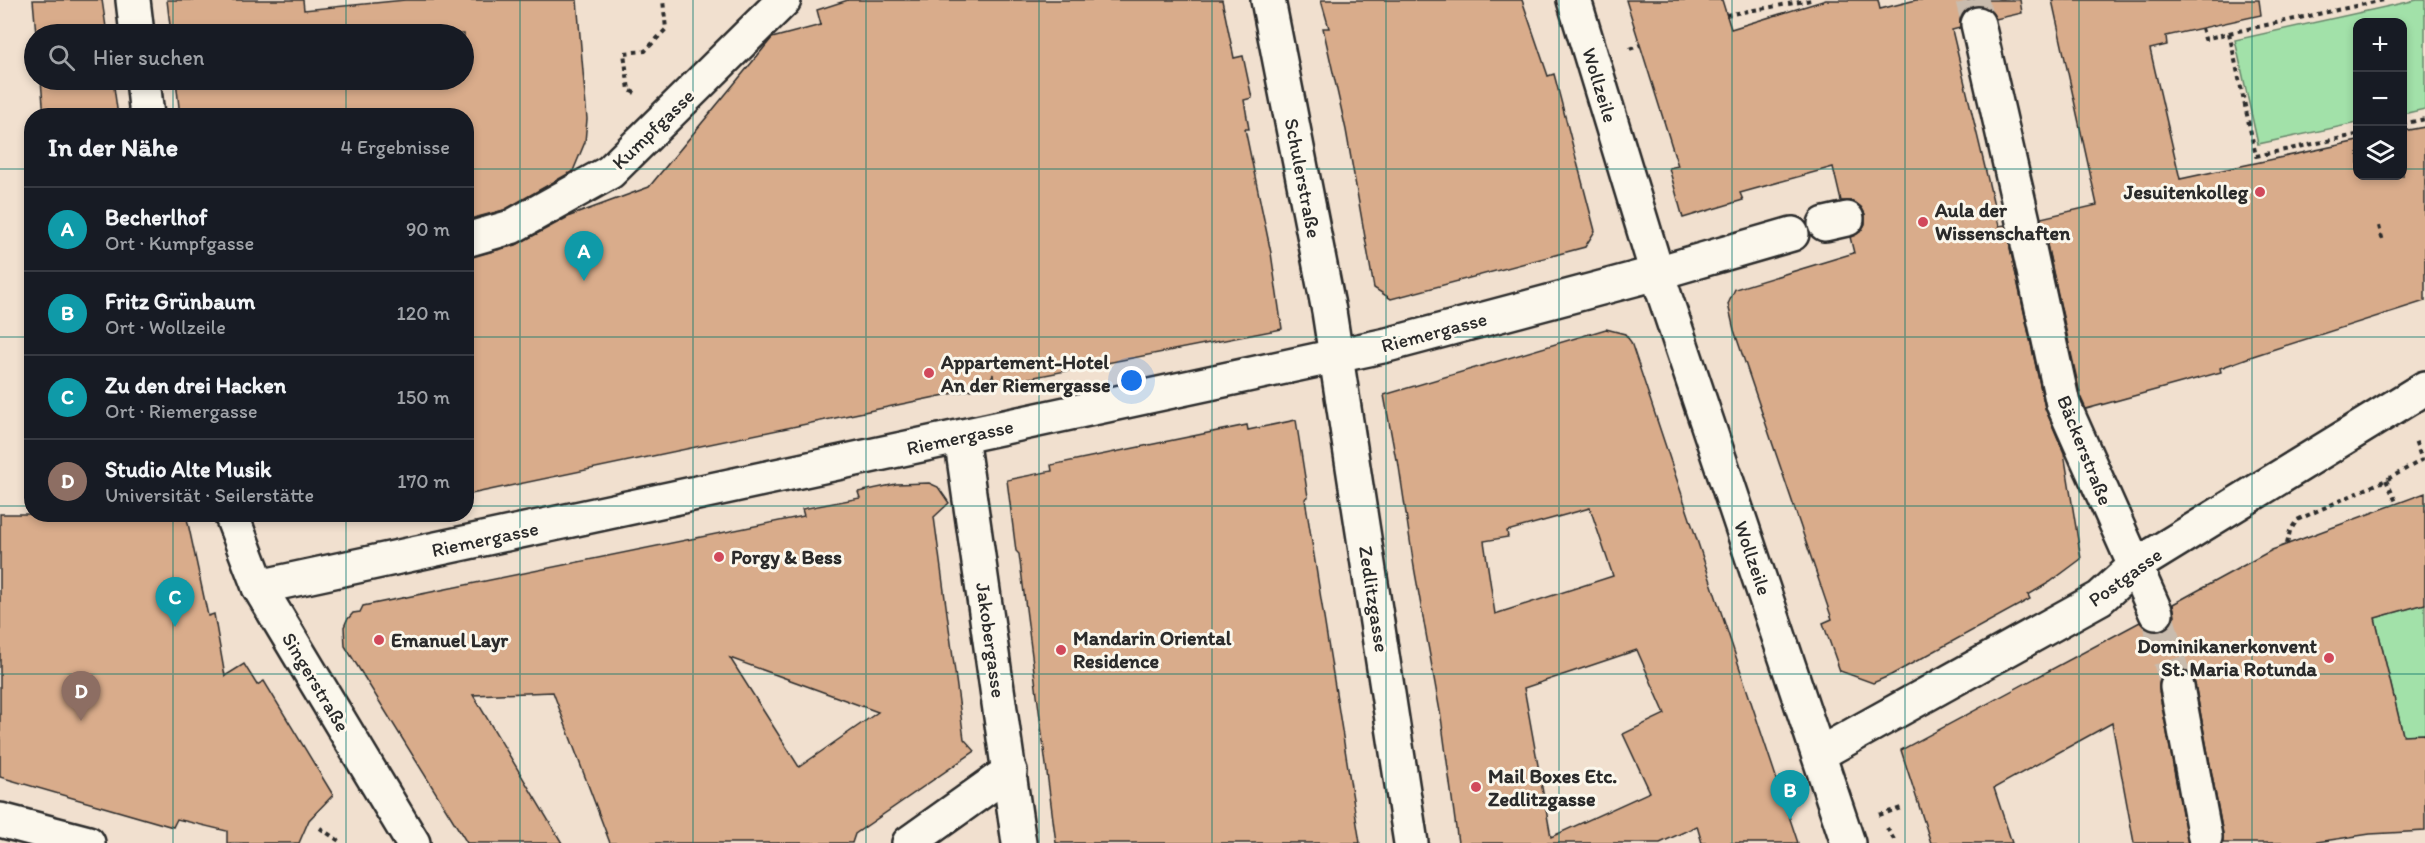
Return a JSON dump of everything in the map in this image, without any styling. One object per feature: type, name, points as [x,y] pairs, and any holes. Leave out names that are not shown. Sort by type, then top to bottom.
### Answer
[{"type":"street","points":[[133,0],[136,24]]},
{"type":"street","name":"Kumpfgasse","points":[[474,238],[511,227],[610,172],[784,0]]},
{"type":"street","name":"Schulerstraße","points":[[1268,0],[1337,356]]},
{"type":"street","name":"Wollzeile","points":[[1574,0],[1657,273],[1848,843]]},
{"type":"street","name":"Bäckerstraße","points":[[1978,24],[2063,404],[2156,613]]},
{"type":"street","points":[[144,90],[146,108]]},
{"type":"street","points":[[1657,273],[1792,234]]},
{"type":"street","name":"Riemergasse","points":[[259,587],[1387,345],[1657,273]]},
{"type":"street","name":"Zedlitzgasse","points":[[1337,356],[1411,843]]},
{"type":"street","name":"Postgasse","points":[[1819,754],[2100,598],[2135,566],[2425,388]]},
{"type":"street","name":"Jakobergasse","points":[[961,437],[1019,843]]},
{"type":"street","name":"Singerstraße","points":[[234,522],[259,587],[413,843]]},
{"type":"street","points":[[2177,687],[2205,837]]},
{"type":"street","points":[[909,843],[1010,771]]},
{"type":"street","points":[[0,820],[88,843]]},
{"type":"path","points":[[639,94],[629,90],[624,53],[645,51],[666,29],[663,0]]},
{"type":"path","points":[[1726,15],[1811,0]]},
{"type":"path","points":[[2202,28],[2205,39],[2384,0]]},
{"type":"path","points":[[2229,33],[2256,156],[2353,136]]},
{"type":"path","points":[[2407,123],[2425,119]]},
{"type":"path","points":[[2379,226],[2383,242]]},
{"type":"path","points":[[2287,544],[2290,531],[2297,520],[2386,480],[2422,460],[2416,442],[2392,408]]},
{"type":"path","points":[[2386,480],[2397,504]]},
{"type":"path","points":[[320,828],[342,843]]},
{"type":"green space","points":[[2425,0],[2425,109],[2407,113],[2407,18],[2353,18],[2353,124],[2258,144],[2235,40]]},
{"type":"green space","points":[[2425,604],[2425,734],[2403,735],[2375,618]]},
{"type":"building","points":[[33,0],[102,0],[106,24],[35,24]]},
{"type":"building","points":[[167,0],[303,0],[304,10],[405,0],[577,0],[587,119],[585,142],[573,171],[504,210],[474,218],[474,108],[179,108],[177,90],[474,90],[474,24],[170,24]]},
{"type":"building","points":[[848,0],[1222,0],[1234,58],[1243,56],[1252,98],[1244,100],[1249,129],[1245,129],[1271,253],[1282,329],[994,385],[993,374],[988,386],[474,493],[474,256],[516,245],[570,216],[649,187],[772,38],[821,25],[817,10]]},
{"type":"building","points":[[1321,0],[1522,0],[1548,76],[1554,74],[1595,231],[1585,247],[1391,299],[1374,288],[1346,130],[1323,28],[1329,28]]},
{"type":"building","points":[[1626,0],[1722,0],[1731,29],[1826,0],[1878,0],[1880,9],[1916,0],[2020,0],[2022,13],[1996,19],[1984,6],[1973,6],[1966,10],[1960,18],[1960,28],[1952,30],[1999,226],[2005,225],[2012,235],[2010,248],[2045,408],[2064,453],[2081,559],[2028,595],[2030,599],[1873,683],[1840,671],[1823,623],[1832,619],[1734,330],[1728,304],[1735,289],[1854,253],[1850,237],[1860,232],[1865,224],[1865,214],[1861,207],[1853,201],[1841,201],[1833,167],[1740,193],[1743,200],[1683,218],[1669,168],[1678,166]]},
{"type":"building","name":"Jesuitenkolleg","points":[[2052,0],[2259,0],[2261,15],[2166,36],[2167,45],[2150,49],[2180,179],[2353,142],[2353,180],[2407,180],[2407,130],[2425,127],[2425,301],[2253,356],[2220,368],[2221,372],[2086,409],[2081,398],[2046,240],[2039,230],[2041,218],[2097,205]]},
{"type":"building","points":[[42,90],[114,90],[117,108],[43,108]]},
{"type":"building","points":[[1606,329],[1625,334],[1631,342],[1798,843],[1702,843],[1697,826],[1660,843],[1458,843],[1441,717],[1414,567],[1398,460],[1396,460],[1384,395]],"holes":[[[1590,508],[1613,576],[1495,614],[1484,541],[1508,537],[1507,531]],[[1637,650],[1665,714],[1623,734],[1650,792],[1551,837],[1524,688]]]},
{"type":"building","points":[[1296,420],[1308,497],[1305,499],[1360,843],[1056,843],[1019,554],[1016,551],[1007,480],[1052,471],[1051,465],[1247,425],[1248,430]]},
{"type":"building","points":[[929,483],[938,487],[949,503],[934,517],[964,739],[975,751],[855,834],[852,843],[610,843],[553,692],[473,695],[562,843],[467,843],[345,646],[344,627],[347,620],[353,613],[360,612],[363,606],[804,516],[802,509],[860,498],[858,492],[896,484]],"holes":[[[730,658],[878,712],[799,767]]]},
{"type":"building","points":[[2425,493],[2425,604],[2375,618],[2403,735],[2425,734],[2425,831],[2370,834],[2310,843],[2223,843],[2195,684],[2191,674],[2183,669],[2174,669],[2164,673],[2159,681],[2159,690],[2188,843],[2134,843],[2112,723],[1994,788],[2012,843],[1931,843],[1901,750],[2140,622],[2153,632],[2164,630],[2175,616],[2173,604],[2272,550]]},
{"type":"building","points":[[0,514],[24,514],[24,522],[188,522],[208,616],[214,614],[225,676],[244,664],[257,685],[264,681],[333,795],[309,820],[299,843],[227,843],[227,831],[177,819],[173,827],[0,777]]},
{"type":"tunnel","points":[[1972,0],[1978,24]]},
{"type":"tunnel","points":[[2156,613],[2177,687]]},
{"type":"place","name":"Jesuitenkolleg","points":[[2260,192]]},
{"type":"place","name":"Aula der Wissenschaften","points":[[1923,222]]},
{"type":"place","name":"Becherlhof","points":[[584,281]]},
{"type":"place","name":"Appartement-Hotel An der Riemergasse","points":[[929,373]]},
{"type":"place","name":"Porgy & Bess","points":[[719,557]]},
{"type":"place","name":"Zu den drei Hacken","points":[[175,627]]},
{"type":"place","name":"Emanuel Layr","points":[[379,640]]},
{"type":"place","name":"Mandarin Oriental Residence","points":[[1061,650]]},
{"type":"place","name":"Dominikanerkonvent St. Maria Rotunda","points":[[2329,658]]},
{"type":"place","name":"Studio Alte Musik","points":[[81,721]]},
{"type":"place","name":"Mail Boxes Etc. Zedlitzgasse","points":[[1476,787]]},
{"type":"place","name":"Fritz Grünbaum","points":[[1790,820]]}]
